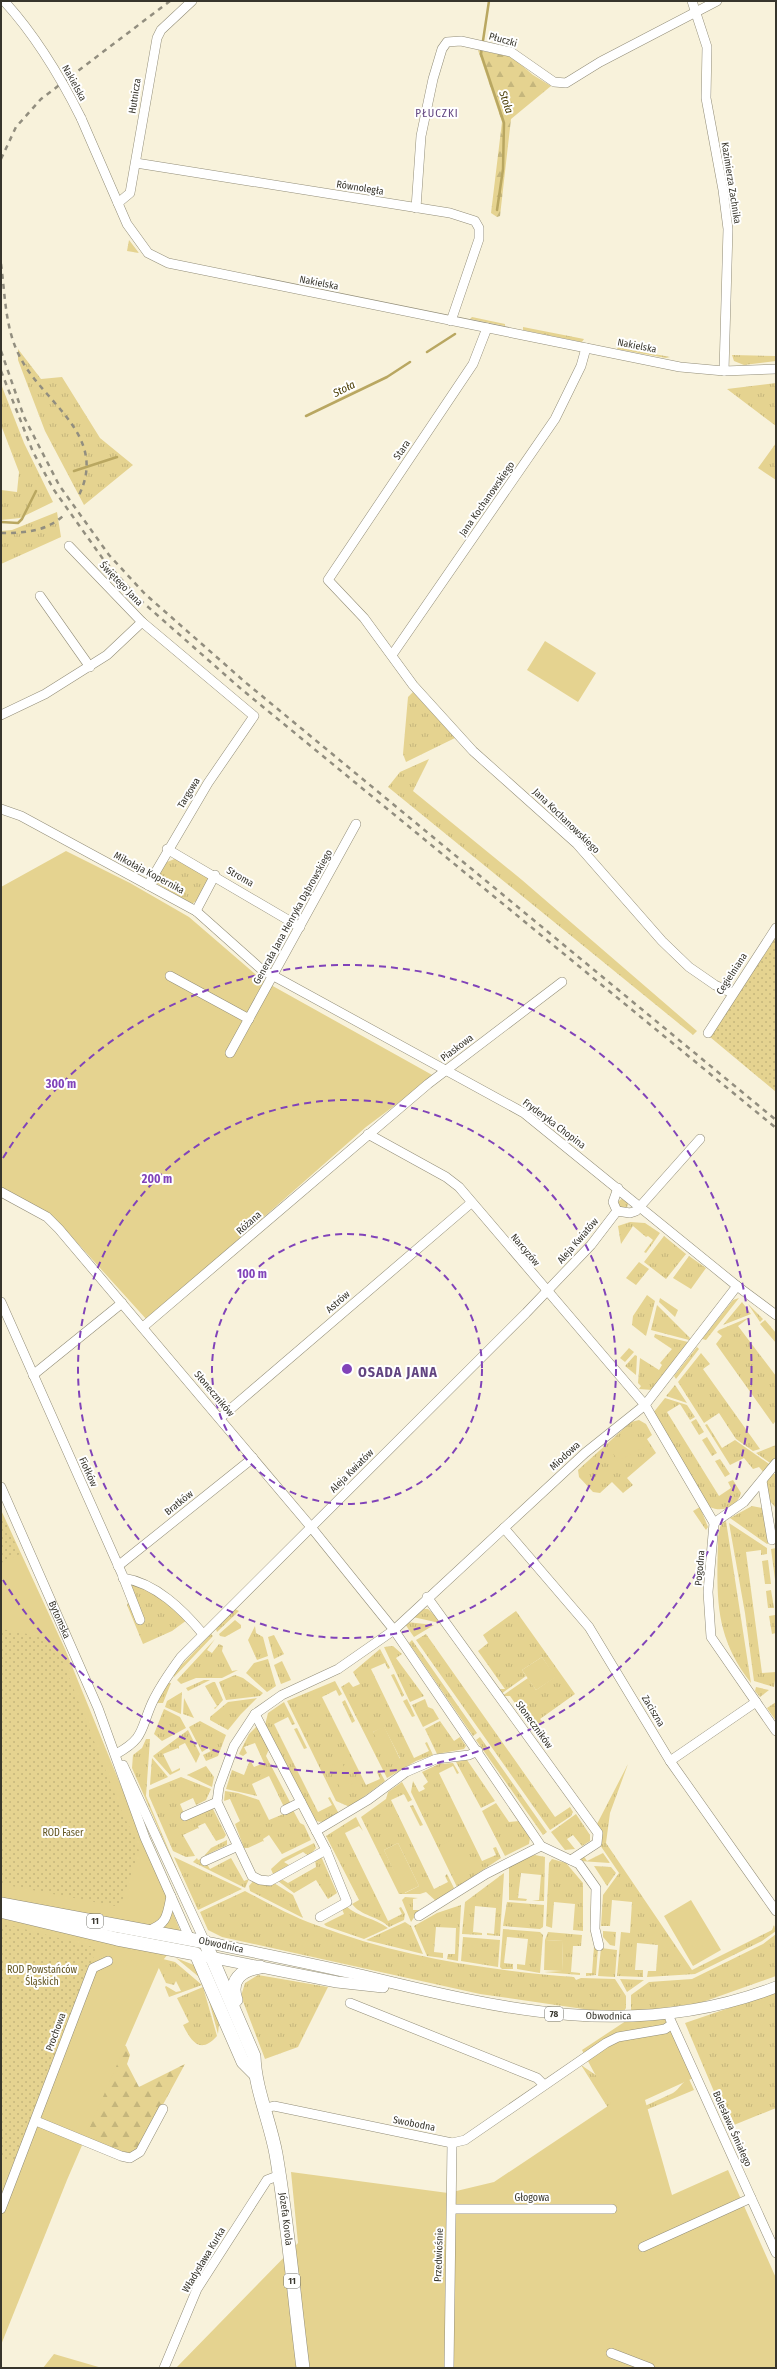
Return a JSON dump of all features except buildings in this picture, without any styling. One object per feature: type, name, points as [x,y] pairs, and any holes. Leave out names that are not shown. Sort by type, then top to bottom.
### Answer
[{"type":"highway","name":"Obwodnica","points":[[1,1904],[205,1942]]},
{"type":"highway","name":"Obwodnica","points":[[1,1911],[110,1937],[196,1954]]},
{"type":"highway","name":"Bytomska","points":[[205,1942],[212,1957]]},
{"type":"highway","name":"Józefa Korola","points":[[196,1954],[243,2062],[254,2073]]},
{"type":"highway","name":"Józefa Korola","points":[[212,1957],[236,2010],[254,2056],[254,2073],[266,2108],[280,2175],[303,2368]]},
{"type":"highway","points":[[236,2010],[237,2004],[233,1990],[235,1981],[242,1972],[260,1967]]},
{"type":"main road","name":"Bytomska","points":[[190,1939],[196,1954]]},
{"type":"main road","name":"Obwodnica","points":[[205,1942],[440,1994],[561,2015],[670,2019],[776,1987]]},
{"type":"main road","name":"Obwodnica","points":[[196,1954],[337,1982],[440,1994]]},
{"type":"street","name":"Nakielska","points":[[4,1],[29,30],[46,56],[81,118],[127,224],[142,247],[151,255],[168,263],[680,367],[724,371],[776,369]]},
{"type":"street","name":"Hutnicza","points":[[118,203],[130,193],[155,44],[161,30],[192,1]]},
{"type":"street","name":"Kazimierza Zachnika","points":[[692,1],[707,47],[706,98],[723,190],[728,229],[724,371]]},
{"type":"street","name":"Płuczki","points":[[416,208],[421,136],[433,79],[442,49],[451,41],[483,45],[518,56],[554,82],[566,83],[600,62],[717,1]]},
{"type":"street","name":"Równoległa","points":[[136,163],[416,208],[467,217],[475,221],[478,225],[479,239],[451,321]]},
{"type":"street","name":"Stara","points":[[328,580],[473,364],[487,328]]},
{"type":"street","name":"Jana Kochanowskiego","points":[[392,655],[555,419],[581,366],[586,348]]},
{"type":"street","name":"Świętego Jana","points":[[1,715],[45,694],[90,667],[107,655],[142,622],[69,546]]},
{"type":"street","name":"Jana Kochanowskiego","points":[[328,580],[364,618],[413,685],[473,750],[577,844],[689,968],[715,985],[732,993]]},
{"type":"street","points":[[40,596],[90,667]]},
{"type":"street","name":"Targowa","points":[[142,622],[254,716],[208,782],[167,849],[148,885]]},
{"type":"street","name":"Mikołaja Kopernika","points":[[1,809],[21,816],[196,911],[260,969],[273,976]]},
{"type":"street","name":"Generała Jana Henryka Dąbrowskiego","points":[[230,1053],[356,824]]},
{"type":"street","name":"Stroma","points":[[167,849],[215,875],[300,927]]},
{"type":"street","points":[[196,911],[215,875]]},
{"type":"street","name":"Cegielniana","points":[[708,1033],[732,993],[776,928]]},
{"type":"street","points":[[170,976],[249,1019]]},
{"type":"street","name":"Fryderyka Chopina","points":[[273,976],[524,1113],[737,1286],[776,1315]]},
{"type":"street","name":"Piaskowa","points":[[368,1134],[445,1071],[562,982]]},
{"type":"street","name":"Narcyzów","points":[[368,1134],[446,1177],[458,1187],[645,1405]]},
{"type":"street","name":"Różana","points":[[143,1327],[368,1134]]},
{"type":"street","points":[[618,1188],[613,1202],[617,1211],[630,1213],[640,1206],[700,1139]]},
{"type":"street","name":"Słoneczników","points":[[1,1192],[47,1217],[143,1327],[311,1527],[394,1630],[478,1751],[541,1846]]},
{"type":"street","name":"Astrów","points":[[220,1418],[471,1203]]},
{"type":"street","name":"Aleja Kwiatów","points":[[116,1754],[131,1746],[137,1740],[163,1682],[181,1657],[547,1291],[591,1245],[617,1211]]},
{"type":"street","name":"Miodowa","points":[[394,1630],[427,1597],[585,1453],[645,1405],[737,1286]]},
{"type":"street","name":"Fiołków","points":[[1,1302],[118,1566],[140,1620]]},
{"type":"street","points":[[33,1375],[122,1303]]},
{"type":"street","points":[[645,1405],[714,1523],[744,1502],[776,1463]]},
{"type":"street","name":"Bratków","points":[[118,1566],[253,1458]]},
{"type":"street","points":[[762,1481],[772,1540]]},
{"type":"street","name":"Bytomska","points":[[1,1487],[68,1638],[116,1754],[143,1832],[190,1939]]},
{"type":"street","name":"Pogodna","points":[[714,1523],[708,1592],[711,1637],[776,1731]]},
{"type":"street","name":"Zaciszna","points":[[504,1528],[589,1627],[670,1760],[776,1911]]},
{"type":"street","points":[[123,1578],[149,1586],[170,1600],[203,1634]]},
{"type":"street","name":"Słoneczników","points":[[427,1597],[598,1833],[597,1843],[572,1860]]},
{"type":"street","points":[[326,1850],[277,1878],[265,1880],[252,1876],[236,1847],[217,1802],[219,1787],[234,1746],[255,1714],[282,1695],[338,1669],[394,1630]]},
{"type":"street","points":[[670,1760],[756,1702]]},
{"type":"street","points":[[255,1714],[326,1850],[347,1902],[320,1917]]},
{"type":"street","points":[[316,1831],[363,1804],[406,1772],[436,1760],[469,1755],[478,1751]]},
{"type":"street","name":"Bytomska","points":[[116,1754],[126,1769],[205,1942]]},
{"type":"street","points":[[185,1816],[217,1802]]},
{"type":"street","points":[[285,1810],[301,1802]]},
{"type":"street","points":[[419,1916],[486,1874],[541,1846],[572,1860],[582,1868],[596,1888],[595,1928],[600,1946]]},
{"type":"street","points":[[205,1861],[236,1847]]},
{"type":"street","points":[[146,1931],[159,1926],[165,1921],[171,1896]]},
{"type":"street","name":"Prochowa","points":[[1,2209],[36,2120],[73,2017],[93,1968],[108,1961]]},
{"type":"street","points":[[350,2003],[537,2078],[544,2085]]},
{"type":"street","points":[[452,2142],[464,2140],[578,2062],[618,2037],[665,2029],[670,2019]]},
{"type":"street","name":"Bolesława Śmiałego","points":[[670,2019],[776,2253]]},
{"type":"street","name":"Swobodna","points":[[266,2108],[274,2106],[452,2142]]},
{"type":"street","points":[[36,2120],[121,2156],[130,2158],[140,2152],[163,2109]]},
{"type":"street","name":"Przedwiośnie","points":[[449,2368],[452,2142]]},
{"type":"street","name":"Władysława Kurka","points":[[164,2368],[197,2290],[267,2180],[280,2175]]},
{"type":"street","points":[[643,2247],[751,2198]]},
{"type":"street","name":"Głogowa","points":[[452,2208],[612,2209]]},
{"type":"street","points":[[611,2354],[650,2368]]},
{"type":"green space","points":[[478,50],[512,57],[533,75],[551,86],[511,119],[500,216],[497,217],[491,213],[502,122]]},
{"type":"green space","points":[[129,240],[139,253],[127,251]]},
{"type":"green space","points":[[472,317],[505,324],[505,326],[470,319]]},
{"type":"green space","points":[[523,327],[584,339],[582,342],[523,330]]},
{"type":"green space","points":[[618,347],[670,357],[666,358],[617,349]]},
{"type":"green space","points":[[18,349],[41,379],[62,377],[100,438],[133,465],[84,505],[45,431],[18,360]]},
{"type":"green space","points":[[732,355],[776,356],[776,361],[744,365],[734,361]]},
{"type":"green space","points":[[776,383],[776,426],[727,389]]},
{"type":"green space","points":[[1,384],[24,443],[53,502],[20,518],[1,520],[1,490],[17,492],[19,472],[1,425]]},
{"type":"green space","points":[[776,443],[776,480],[758,468]]},
{"type":"green space","points":[[57,512],[61,537],[1,564],[1,531],[12,530]]},
{"type":"green space","points":[[545,641],[596,673],[578,702],[527,670]]},
{"type":"green space","points":[[413,692],[455,738],[406,762],[403,754],[408,697]]},
{"type":"green space","points":[[429,759],[413,791],[522,880],[697,1031],[693,1035],[388,787],[400,772]]},
{"type":"green space","points":[[66,851],[130,883],[189,917],[262,980],[434,1076],[366,1127],[147,1320],[53,1216],[1,1187],[1,887]]},
{"type":"green space","points":[[177,858],[209,878],[196,901],[192,904],[156,883],[155,880],[167,862]]},
{"type":"green space","points":[[776,937],[776,1092],[710,1037]]},
{"type":"green space","points":[[621,1199],[625,1199],[627,1200],[627,1208],[621,1209],[618,1206],[618,1202]]},
{"type":"green space","points":[[630,1222],[645,1223],[660,1233],[646,1253],[644,1252],[653,1240],[648,1236],[646,1237],[633,1226],[621,1244],[618,1226]]},
{"type":"green space","points":[[664,1236],[686,1254],[666,1279],[644,1262]]},
{"type":"green space","points":[[689,1256],[706,1268],[691,1289],[673,1278]]},
{"type":"green space","points":[[639,1262],[649,1269],[636,1285],[626,1278]]},
{"type":"green space","points":[[647,1295],[655,1301],[646,1336],[632,1325],[633,1316]]},
{"type":"green space","points":[[660,1298],[678,1310],[675,1317],[659,1302]]},
{"type":"green space","points":[[739,1298],[706,1340],[702,1339],[733,1300]]},
{"type":"green space","points":[[742,1302],[751,1314],[723,1325]]},
{"type":"green space","points":[[748,1304],[763,1319],[760,1322]]},
{"type":"green space","points":[[657,1305],[690,1338],[689,1340],[651,1330]]},
{"type":"green space","points":[[750,1317],[738,1326],[776,1376],[776,1421],[773,1424],[716,1344],[722,1336],[717,1332],[719,1330]]},
{"type":"green space","points":[[765,1320],[776,1333],[776,1343],[760,1324]]},
{"type":"green space","points":[[655,1334],[688,1342],[652,1390],[639,1389],[641,1386],[638,1383],[640,1358],[659,1370],[662,1365],[660,1363],[672,1349],[654,1337]]},
{"type":"green space","points":[[697,1347],[699,1349],[676,1379],[674,1376]]},
{"type":"green space","points":[[629,1348],[634,1352],[625,1362],[620,1358]]},
{"type":"green space","points":[[701,1353],[710,1364],[703,1369],[760,1449],[753,1451],[736,1439],[719,1413],[704,1423],[678,1382]]},
{"type":"green space","points":[[635,1355],[637,1356],[636,1375],[625,1366]]},
{"type":"green space","points":[[675,1385],[687,1403],[666,1396]]},
{"type":"green space","points":[[665,1398],[687,1405],[695,1417],[690,1420],[680,1404],[667,1412],[719,1496],[731,1488],[728,1482],[733,1480],[741,1493],[733,1505],[724,1509],[715,1509],[710,1507],[657,1422],[653,1413]]},
{"type":"green space","points":[[696,1419],[704,1432],[699,1435],[691,1422]]},
{"type":"green space","points":[[639,1420],[646,1424],[652,1435],[647,1439],[656,1453],[627,1478],[633,1485],[623,1493],[612,1482],[600,1493],[593,1492],[579,1477],[578,1470],[631,1422]]},
{"type":"green space","points":[[707,1424],[722,1448],[735,1440],[772,1466],[766,1475],[759,1467],[753,1469],[744,1458],[730,1465],[705,1425]]},
{"type":"green space","points":[[631,1428],[644,1447],[618,1461],[609,1447]]},
{"type":"green space","points":[[707,1437],[717,1453],[712,1456],[702,1440]]},
{"type":"green space","points":[[776,1445],[776,1460],[773,1465],[756,1453]]},
{"type":"green space","points":[[720,1459],[730,1474],[725,1477],[715,1461]]},
{"type":"green space","points":[[773,1474],[776,1474],[776,1508],[768,1499],[764,1483]]},
{"type":"green space","points":[[752,1506],[762,1508],[769,1543],[767,1544],[730,1518]]},
{"type":"green space","points":[[700,1507],[708,1527],[706,1530],[693,1511]]},
{"type":"green space","points":[[1,1510],[65,1649],[182,1935],[161,1963],[67,2180],[1,2345]]},
{"type":"green space","points":[[1,1512],[20,1554],[1,1563]]},
{"type":"green space","points":[[724,1521],[726,1521],[751,1683],[730,1648],[720,1613],[717,1577],[718,1537],[720,1527]]},
{"type":"green space","points":[[729,1523],[767,1548],[767,1554],[761,1555],[761,1550],[746,1552],[762,1673],[776,1672],[774,1687],[754,1681],[745,1613]]},
{"type":"green space","points":[[776,1548],[776,1587],[771,1549]]},
{"type":"green space","points":[[768,1560],[771,1584],[765,1584],[762,1561]]},
{"type":"green space","points":[[127,1583],[149,1589],[187,1620],[172,1631],[143,1644],[127,1605],[129,1600],[138,1624],[144,1622]]},
{"type":"green space","points":[[771,1590],[774,1608],[768,1608],[766,1591]]},
{"type":"green space","points":[[235,1609],[239,1611],[217,1632],[216,1629]]},
{"type":"green space","points":[[424,1609],[428,1609],[444,1624],[413,1617]]},
{"type":"green space","points":[[516,1611],[575,1694],[540,1719],[543,1722],[533,1729],[510,1696],[502,1696],[528,1678],[536,1690],[555,1677],[542,1657],[522,1670],[526,1676],[501,1694],[497,1689],[505,1689],[478,1651],[488,1643],[483,1635]]},
{"type":"green space","points":[[775,1615],[776,1633],[772,1634],[769,1616]]},
{"type":"green space","points":[[235,1620],[241,1625],[241,1628],[225,1637],[220,1636],[219,1634]]},
{"type":"green space","points":[[407,1622],[434,1625],[414,1637],[405,1624]]},
{"type":"green space","points":[[255,1626],[256,1633],[263,1637],[268,1656],[257,1660],[248,1640]]},
{"type":"green space","name":"ROD Faser","points":[[1,1629],[54,1639],[123,1815],[135,1837],[139,1851],[120,1907],[1,1884]]},
{"type":"green space","points":[[211,1634],[213,1636],[174,1677],[173,1674]]},
{"type":"green space","points":[[426,1634],[555,1817],[570,1807],[573,1812],[571,1816],[550,1830],[416,1640]]},
{"type":"green space","points":[[274,1635],[284,1654],[274,1659],[268,1637]]},
{"type":"green space","points":[[215,1639],[207,1650],[212,1653],[219,1644],[223,1646],[222,1651],[232,1671],[238,1670],[222,1678],[196,1678],[181,1684],[177,1680]]},
{"type":"green space","points":[[412,1640],[477,1733],[473,1736],[409,1643]]},
{"type":"green space","points":[[393,1646],[402,1654],[396,1658],[424,1696],[410,1702],[384,1647]]},
{"type":"green space","points":[[380,1649],[390,1668],[388,1669],[385,1663],[371,1669],[414,1758],[429,1751],[425,1743],[427,1742],[433,1755],[416,1761],[387,1778],[341,1687],[349,1682],[353,1687],[360,1684],[353,1672]],"holes":[[[384,1727],[400,1759],[373,1732]]]},
{"type":"green space","points":[[542,1657],[556,1677],[536,1690],[522,1670]]},
{"type":"green space","points":[[268,1659],[276,1686],[267,1692],[246,1673],[254,1663]]},
{"type":"green space","points":[[282,1661],[291,1680],[281,1684],[274,1665]]},
{"type":"green space","points":[[394,1674],[404,1695],[402,1697],[391,1675]]},
{"type":"green space","points":[[235,1675],[243,1678],[263,1693],[260,1696],[226,1700],[219,1682]]},
{"type":"green space","points":[[204,1680],[210,1680],[188,1691],[186,1688]]},
{"type":"green space","points":[[335,1681],[342,1694],[339,1696],[336,1690],[322,1697],[366,1785],[380,1779],[377,1772],[379,1770],[385,1781],[350,1807],[336,1801],[287,1701]]},
{"type":"green space","points":[[215,1682],[223,1700],[215,1709],[214,1708],[217,1706],[205,1686]]},
{"type":"green space","points":[[167,1683],[171,1683],[163,1703],[157,1703]]},
{"type":"green space","points":[[756,1687],[769,1690],[760,1697],[755,1691]]},
{"type":"green space","points":[[182,1692],[181,1714],[165,1707],[167,1701]]},
{"type":"green space","points":[[184,1698],[194,1718],[183,1714]]},
{"type":"green space","points":[[257,1698],[228,1730],[210,1720],[210,1717],[228,1702]]},
{"type":"green space","points":[[407,1699],[415,1716],[412,1717],[403,1701]]},
{"type":"green space","points":[[425,1699],[428,1707],[433,1709],[439,1719],[423,1727],[412,1705]]},
{"type":"green space","points":[[345,1700],[355,1721],[352,1723],[342,1702]]},
{"type":"green space","points":[[284,1702],[295,1724],[292,1725],[288,1717],[274,1724],[318,1812],[332,1805],[328,1798],[330,1797],[339,1814],[328,1820],[319,1822],[312,1818],[265,1725],[268,1713]]},
{"type":"green space","points":[[776,1702],[776,1721],[767,1708]]},
{"type":"green space","points":[[164,1709],[180,1717],[186,1728],[162,1741],[154,1734]]},
{"type":"green space","points":[[200,1721],[226,1735],[218,1756],[206,1761],[203,1755],[211,1751],[208,1748],[202,1752],[189,1727]]},
{"type":"green space","points":[[440,1721],[454,1741],[460,1737],[466,1746],[464,1749],[437,1754],[425,1729]]},
{"type":"green space","points":[[384,1726],[400,1759],[389,1764],[373,1732]]},
{"type":"green space","points":[[256,1727],[262,1733],[269,1749],[266,1756],[291,1804],[284,1807],[269,1776],[252,1784],[257,1796],[226,1789],[232,1770],[244,1775],[250,1760],[254,1767],[264,1763],[255,1743],[244,1747],[247,1753],[243,1756],[239,1754],[249,1734]]},
{"type":"green space","points":[[297,1728],[307,1748],[304,1749],[294,1729]]},
{"type":"green space","points":[[188,1730],[200,1754],[196,1763],[185,1743],[179,1746],[179,1749],[178,1748],[163,1754],[172,1772],[180,1768],[180,1770],[170,1775],[153,1756]]},
{"type":"green space","points":[[480,1737],[547,1832],[543,1835],[476,1740]]},
{"type":"green space","points":[[146,1739],[150,1739],[146,1796],[194,1910],[132,1768],[133,1755],[142,1748]]},
{"type":"green space","points":[[152,1758],[168,1777],[150,1785]]},
{"type":"green space","points":[[467,1760],[495,1801],[481,1808],[456,1762]]},
{"type":"green space","points":[[341,1761],[353,1784],[341,1790],[330,1766]]},
{"type":"green space","points":[[453,1763],[459,1773],[457,1774],[453,1766],[439,1773],[482,1861],[496,1855],[493,1848],[496,1847],[501,1858],[457,1887],[411,1792],[413,1781],[419,1792],[425,1789],[423,1786],[428,1782],[422,1772],[439,1764]]},
{"type":"green space","points":[[628,1764],[610,1813],[606,1843],[692,1970],[772,1930],[774,1925],[776,1931],[762,1941],[695,1974],[647,1977],[648,1971],[656,1971],[658,1945],[637,1943],[635,1970],[643,1970],[643,1977],[617,1976],[621,1932],[630,1933],[632,1902],[612,1900],[610,1926],[601,1926],[603,1895],[619,1873],[600,1845],[597,1824]]},
{"type":"green space","points":[[206,1766],[214,1777],[212,1787],[187,1775]]},
{"type":"green space","points":[[181,1777],[211,1789],[206,1800],[196,1805],[193,1798],[180,1804],[186,1818],[212,1807],[226,1835],[224,1838],[216,1841],[205,1823],[198,1826],[199,1829],[198,1828],[183,1835],[195,1856],[186,1857],[173,1851],[149,1796],[149,1790]]},
{"type":"green space","points":[[402,1782],[412,1800],[408,1802],[404,1794],[391,1800],[434,1889],[448,1882],[445,1876],[447,1874],[454,1888],[436,1901],[426,1892],[420,1894],[399,1894],[361,1817],[386,1799],[388,1792]],"holes":[[[398,1843],[419,1886],[405,1893],[384,1850]]]},
{"type":"green space","points":[[225,1791],[238,1793],[259,1800],[269,1820],[293,1810],[300,1823],[304,1825],[311,1840],[282,1854],[269,1835],[263,1839],[264,1842],[263,1841],[248,1848],[244,1848],[235,1824],[240,1821],[230,1799],[224,1801]]},
{"type":"green space","points":[[496,1803],[509,1822],[519,1821],[530,1838],[529,1844],[505,1856],[482,1811]]},
{"type":"green space","points":[[413,1805],[423,1825],[420,1826],[410,1806]]},
{"type":"green space","points":[[576,1814],[590,1835],[590,1841],[582,1846],[573,1835],[567,1839],[575,1849],[565,1850],[551,1832]]},
{"type":"green space","points":[[356,1817],[363,1831],[359,1826],[345,1833],[388,1921],[402,1914],[399,1908],[401,1907],[405,1914],[404,1920],[389,1927],[380,1920],[360,1911],[352,1904],[359,1900],[326,1836]]},
{"type":"green space","points":[[454,1839],[470,1871],[456,1878],[440,1846]]},
{"type":"green space","points":[[227,1840],[227,1845],[204,1856],[211,1848]]},
{"type":"green space","points":[[314,1843],[316,1848],[309,1856],[303,1852],[284,1862],[289,1865],[273,1874],[271,1869],[282,1859]]},
{"type":"green space","points":[[398,1843],[419,1886],[404,1893],[384,1850]]},
{"type":"green space","points":[[603,1853],[610,1863],[580,1861],[583,1855],[587,1861]]},
{"type":"green space","points":[[320,1854],[337,1893],[328,1899],[316,1880],[294,1893],[278,1881],[283,1880],[288,1883],[316,1867],[315,1859]]},
{"type":"green space","points":[[535,1855],[545,1857],[544,1901],[532,1901],[539,1900],[541,1875],[521,1873],[518,1898],[527,1899],[526,1901],[509,1900],[509,1866],[519,1860]]},
{"type":"green space","points":[[174,1857],[242,1889],[198,1910]]},
{"type":"green space","points":[[197,1858],[198,1860],[203,1858],[210,1869],[231,1858],[244,1881],[249,1879],[245,1888],[193,1862]]},
{"type":"green space","points":[[552,1859],[566,1863],[583,1883],[583,1931],[573,1930],[575,1904],[554,1902],[552,1928],[546,1926],[549,1863]]},
{"type":"green space","points":[[594,1866],[611,1867],[616,1873],[607,1886]]},
{"type":"green space","points":[[504,1873],[500,1936],[487,1935],[487,1933],[494,1934],[496,1908],[475,1906],[473,1932],[482,1933],[482,1935],[462,1934],[465,1902]]},
{"type":"green space","points":[[254,1880],[274,1883],[293,1895],[303,1918],[250,1891],[249,1886]]},
{"type":"green space","points":[[245,1891],[316,1925],[379,1946],[411,1954],[476,1966],[574,1977],[576,1980],[581,1978],[615,1979],[626,1996],[626,2008],[624,2011],[597,2011],[480,1994],[222,1937],[208,1930],[200,1912]]},
{"type":"green space","points":[[405,1897],[418,1898],[413,1899],[413,1910],[419,1910],[411,1922],[402,1900]]},
{"type":"green space","points":[[691,1900],[721,1950],[693,1966],[664,1916]]},
{"type":"green space","points":[[507,1902],[544,1905],[543,1927],[540,1929],[503,1926]]},
{"type":"green space","points":[[461,1905],[458,1961],[447,1959],[448,1954],[455,1954],[456,1928],[436,1927],[434,1952],[443,1953],[443,1958],[427,1956],[414,1926],[437,1913]]},
{"type":"green space","points":[[346,1906],[356,1913],[388,1928],[364,1939],[324,1924],[344,1914],[342,1909]]},
{"type":"green space","points":[[405,1922],[411,1926],[423,1954],[366,1940]]},
{"type":"green space","name":"ROD Powstańców Śląskich","points":[[1,1923],[97,1948],[16,2163],[1,2158]]},
{"type":"green space","points":[[503,1929],[540,1932],[543,1935],[540,1973],[517,1969],[517,1964],[525,1965],[528,1939],[507,1937],[504,1963],[513,1964],[513,1969],[502,1969],[500,1967]]},
{"type":"green space","points":[[603,1931],[616,1932],[615,1946],[610,1945],[603,1937]]},
{"type":"green space","points":[[548,1932],[582,1935],[581,1946],[573,1946],[571,1972],[580,1973],[580,1975],[544,1972],[562,1971],[563,1941],[545,1940]]},
{"type":"green space","points":[[776,1934],[776,1976],[700,2003],[631,2012],[631,1995],[649,1982],[692,1979],[763,1944]]},
{"type":"green space","points":[[463,1937],[500,1940],[498,1967],[461,1961]]},
{"type":"green space","points":[[545,1940],[563,1941],[562,1971],[544,1970]]},
{"type":"green space","points":[[594,1947],[598,1948],[596,1975],[586,1976],[586,1973],[592,1973]]},
{"type":"green space","points":[[601,1948],[617,1950],[615,1977],[598,1976]]},
{"type":"green space","points":[[143,1954],[175,1962],[202,1985],[169,1997],[165,1987],[166,1986],[176,1992],[181,1991],[176,1981],[174,1985],[166,1983],[157,1964]]},
{"type":"green space","points":[[176,1958],[194,1965],[199,1977]]},
{"type":"green space","points":[[258,1975],[328,1987],[298,2047],[265,2059],[241,1996],[245,1983]]},
{"type":"green space","points":[[620,1979],[644,1980],[627,1992]]},
{"type":"green space","points":[[203,1987],[217,2036],[206,2045],[197,2044],[189,2036],[183,2025],[189,2022],[177,1998]]},
{"type":"green space","points":[[206,1990],[208,1990],[219,2023],[218,2034]]},
{"type":"green space","points":[[776,1992],[776,2108],[729,2127],[685,2023]]},
{"type":"green space","points":[[668,2007],[686,2049],[700,2075],[645,2100],[672,2195],[728,2170],[776,2278],[776,2368],[176,2368],[298,2243],[291,2172],[448,2193],[494,2182],[611,2104],[582,2050],[641,2011]]},
{"type":"green space","points":[[109,2040],[126,2046],[130,2055],[127,2064],[139,2087],[185,2064],[140,2147],[129,2154],[87,2140],[42,2108]]},
{"type":"green space","points":[[581,2065],[606,2082],[621,2117],[673,2093],[689,2079],[694,2090],[617,2122]]},
{"type":"green space","points":[[54,2354],[102,2368],[43,2368]]},
{"type":"waterway","name":"Stoła","points":[[489,1],[481,54],[504,123],[503,169],[497,210]]},
{"type":"waterway","name":"Stoła","points":[[427,352],[455,334]]},
{"type":"waterway","name":"Stoła","points":[[306,416],[387,377],[410,362]]},
{"type":"waterway","name":"Stoła","points":[[74,471],[117,457]]},
{"type":"waterway","name":"Stoła","points":[[1,522],[18,523],[22,519],[36,491]]},
{"type":"railway","points":[[1,159],[16,127],[41,99],[170,1]]},
{"type":"railway","points":[[1,264],[10,332],[18,353],[28,371],[69,420],[79,437],[86,455],[86,475],[78,497]]},
{"type":"railway","points":[[1,351],[24,417],[59,485],[109,555],[145,594],[245,682],[776,1120]]},
{"type":"railway","points":[[1,371],[33,452],[54,490],[103,559],[139,599],[240,688],[776,1128]]},
{"type":"railway","points":[[1,533],[18,533],[42,528],[63,516]]},
{"type":"district","name":"PŁUCZKI","points":[[437,113]]},
{"type":"district","name":"OSADA JANA","points":[[398,1372]]}]
